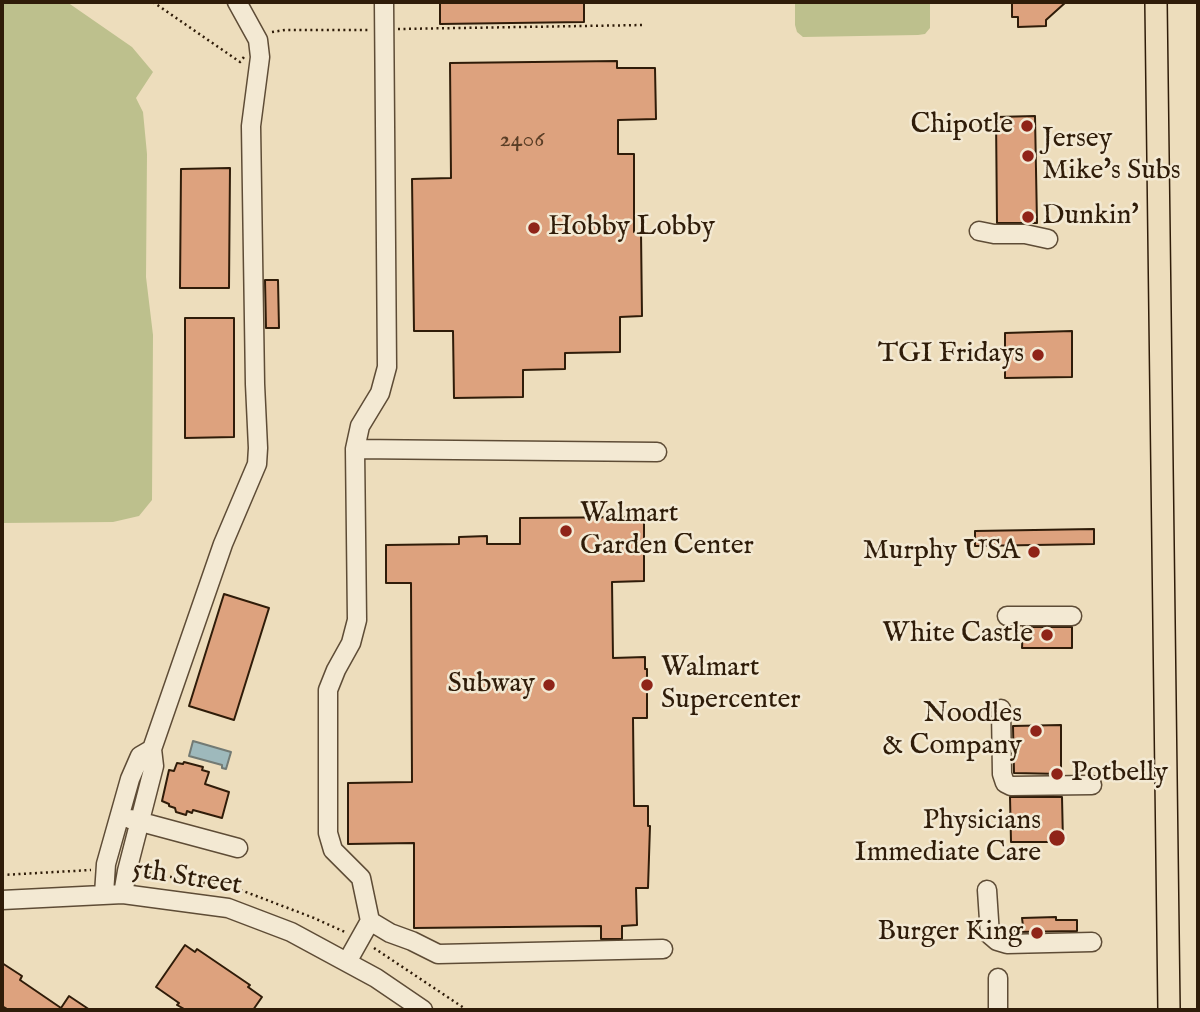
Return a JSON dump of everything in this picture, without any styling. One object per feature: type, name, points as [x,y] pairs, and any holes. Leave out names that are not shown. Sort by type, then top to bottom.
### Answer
[{"type":"main road","points":[[1156,2],[1168,1010]]},
{"type":"street","points":[[122,894],[154,766],[152,749],[223,544],[257,464],[251,126],[260,57],[258,40],[237,2]]},
{"type":"street","points":[[347,962],[370,921],[360,878],[333,850],[328,834],[328,690],[335,670],[351,643],[356,620],[355,449],[360,426],[380,393],[387,367],[384,2]]},
{"type":"street","points":[[979,231],[1025,234],[1048,239]]},
{"type":"street","points":[[355,449],[657,452]]},
{"type":"street","points":[[1007,616],[1072,616]]},
{"type":"street","points":[[1001,709],[1002,774],[1005,783],[1011,786],[1092,785]]},
{"type":"street","points":[[104,894],[106,864],[127,786],[140,756],[152,749]]},
{"type":"street","points":[[127,786],[148,792]]},
{"type":"street","points":[[119,816],[238,848]]},
{"type":"street","points":[[988,890],[990,935],[996,941],[1007,944],[1092,942]]},
{"type":"street","name":"5th Street","points":[[2,900],[122,894],[228,908],[291,932],[376,978],[423,1010]]},
{"type":"street","points":[[370,921],[438,954],[663,949]]},
{"type":"street","points":[[998,978],[998,1010]]},
{"type":"path","points":[[153,2],[237,60]]},
{"type":"path","points":[[293,30],[644,25]]},
{"type":"path","points":[[2,874],[96,870]]},
{"type":"path","points":[[137,871],[238,889],[344,932]]},
{"type":"path","points":[[376,949],[467,1010]]},
{"type":"green space","points":[[2,2],[67,2],[132,47],[153,72],[136,98],[143,112],[147,154],[146,277],[153,335],[152,500],[139,516],[113,522],[2,523]]},
{"type":"green space","points":[[795,2],[930,2],[930,28],[925,34],[918,35],[803,37],[797,32],[795,25]]},
{"type":"water","points":[[193,741],[231,752],[226,769],[222,768],[222,765],[189,756]]},
{"type":"building","points":[[440,2],[584,2],[584,22],[440,24]]},
{"type":"building","points":[[1012,2],[1066,2],[1046,20],[1046,26],[1018,27],[1018,17],[1012,17]]},
{"type":"building","points":[[617,61],[617,68],[655,68],[656,119],[618,120],[618,154],[634,154],[634,232],[641,232],[642,316],[620,317],[620,352],[565,353],[565,369],[523,370],[523,397],[454,398],[453,331],[414,331],[412,179],[451,178],[450,63]]},
{"type":"building","points":[[1035,116],[1037,223],[997,223],[996,117]]},
{"type":"building","points":[[230,168],[229,288],[180,288],[181,169]]},
{"type":"building","points":[[265,280],[278,280],[279,328],[266,328]]},
{"type":"building","points":[[185,318],[234,318],[234,437],[185,438]]},
{"type":"building","name":"TGI Fridays","points":[[1072,331],[1072,377],[1005,378],[1005,333]]},
{"type":"building","points":[[644,517],[644,581],[612,582],[613,658],[645,657],[647,669],[647,718],[633,718],[634,806],[648,806],[650,826],[648,888],[636,888],[637,925],[622,926],[622,939],[601,939],[601,926],[414,928],[414,843],[348,844],[348,783],[412,782],[411,583],[386,583],[386,545],[459,544],[459,537],[487,536],[487,544],[520,544],[520,518]]},
{"type":"building","name":"Murphy USA","points":[[1094,529],[1094,544],[975,546],[975,531]]},
{"type":"building","points":[[224,594],[269,608],[234,720],[189,706]]},
{"type":"building","points":[[1023,627],[1072,627],[1072,648],[1022,648]]},
{"type":"building","points":[[1061,725],[1061,774],[1014,773],[1013,726]]},
{"type":"building","points":[[177,763],[203,767],[202,770],[209,772],[205,784],[229,792],[222,818],[193,810],[192,813],[187,811],[186,815],[176,812],[175,808],[162,801],[169,770],[174,771]]},
{"type":"building","points":[[1010,797],[1062,797],[1063,842],[1011,842]]},
{"type":"building","points":[[1056,917],[1056,920],[1077,920],[1077,931],[1015,932],[1015,926],[1023,926],[1022,918]]},
{"type":"building","points":[[185,945],[195,952],[197,949],[250,985],[248,987],[262,997],[253,1010],[186,1010],[156,987]]},
{"type":"building","points":[[2,963],[22,976],[20,980],[61,1008],[69,996],[90,1010],[9,1010],[2,1006]]},
{"type":"place","name":"Chipotle","points":[[1027,126]]},
{"type":"place","name":"Jersey Mike's Subs","points":[[1028,156]]},
{"type":"place","name":"Dunkin'","points":[[1028,217]]},
{"type":"place","name":"Hobby Lobby","points":[[534,228]]},
{"type":"place","name":"TGI Fridays","points":[[1038,355]]},
{"type":"place","name":"Walmart Garden Center","points":[[566,531]]},
{"type":"place","name":"Murphy USA","points":[[1034,552]]},
{"type":"place","name":"White Castle","points":[[1047,635]]},
{"type":"place","name":"Subway","points":[[549,685]]},
{"type":"place","name":"Walmart Supercenter","points":[[647,685]]},
{"type":"place","name":"Noodles & Company","points":[[1036,731]]},
{"type":"place","name":"Potbelly","points":[[1057,774]]},
{"type":"place","name":"Physicians Immediate Care","points":[[1057,838]]},
{"type":"place","name":"Burger King","points":[[1037,933]]}]
